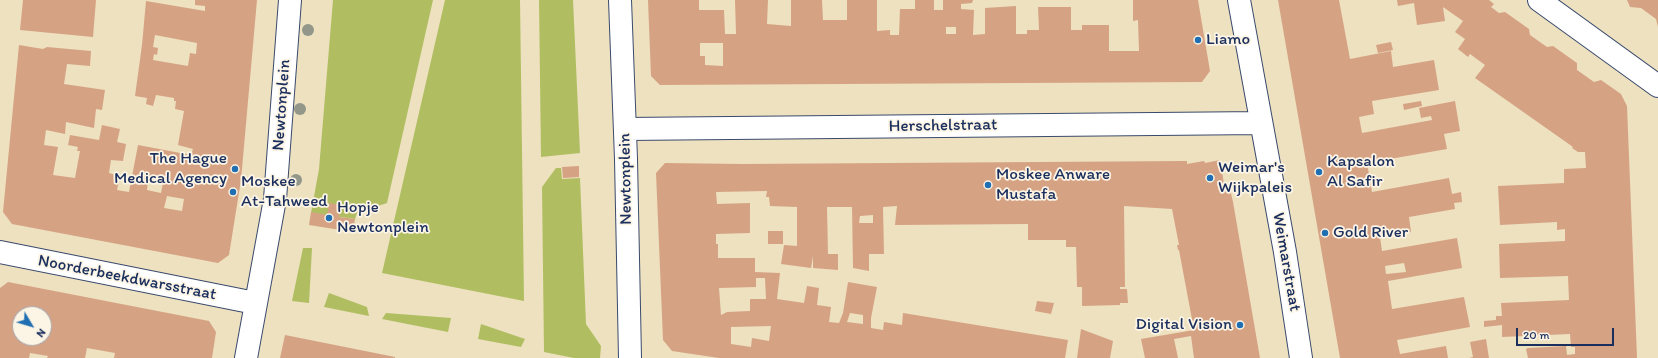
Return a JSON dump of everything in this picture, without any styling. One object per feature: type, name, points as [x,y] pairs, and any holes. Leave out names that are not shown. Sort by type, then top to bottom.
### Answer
[{"type":"street","name":"Newtonplein","points":[[246,358],[275,199],[290,0]]},
{"type":"street","name":"Newtonplein","points":[[620,0],[625,129],[630,358]]},
{"type":"street","name":"Weimarstraat","points":[[1239,0],[1285,252],[1301,358]]},
{"type":"street","points":[[1539,0],[1658,86]]},
{"type":"street","name":"Herschelstraat","points":[[625,129],[1261,123]]},
{"type":"street","name":"Noorderbeekdwarsstraat","points":[[0,252],[255,303]]},
{"type":"green space","points":[[333,0],[433,0],[387,203],[357,213],[355,219],[311,213],[319,169]]},
{"type":"green space","points":[[445,0],[520,0],[524,301],[382,273]]},
{"type":"green space","points":[[539,0],[573,0],[580,153],[541,157]]},
{"type":"green space","points":[[556,168],[561,168],[562,179],[580,178],[586,324],[601,346],[600,358],[574,358],[544,352],[542,187]]},
{"type":"green space","points":[[303,248],[312,248],[309,303],[292,301]]},
{"type":"green space","points":[[329,293],[367,307],[369,316],[324,307]]},
{"type":"green space","points":[[386,313],[451,318],[448,332],[382,319]]},
{"type":"green space","points":[[481,324],[525,339],[521,347],[478,339]]},
{"type":"building","points":[[23,0],[96,0],[93,37],[20,30]]},
{"type":"building","points":[[195,0],[257,0],[241,180],[229,255],[218,263],[12,224],[3,212],[19,45],[43,49],[47,47],[91,51],[90,66],[67,64],[64,84],[105,90],[102,110],[96,109],[94,128],[66,122],[65,134],[46,130],[44,145],[58,147],[53,175],[75,178],[80,151],[77,151],[78,147],[68,145],[70,135],[99,140],[102,125],[120,129],[117,142],[126,144],[123,161],[111,160],[109,173],[120,176],[117,190],[129,192],[138,145],[191,155],[193,149],[178,145],[184,111],[175,109],[176,101],[174,101],[174,98],[156,95],[153,106],[146,104],[147,98],[135,96],[146,1],[205,11],[205,6],[195,5]],"holes":[[[155,35],[197,43],[196,54],[190,53],[188,66],[153,60],[154,54],[157,55],[158,48],[153,47]],[[148,180],[163,183],[161,193],[147,190]],[[167,196],[184,199],[182,211],[164,208]]]},
{"type":"building","points":[[648,0],[699,0],[699,10],[724,10],[725,34],[736,34],[735,0],[768,0],[767,24],[791,26],[791,0],[822,0],[823,20],[847,20],[847,0],[877,0],[877,31],[890,30],[890,35],[899,35],[900,9],[915,9],[915,0],[934,0],[934,10],[943,10],[943,0],[973,0],[972,3],[961,4],[961,9],[974,10],[973,35],[985,34],[985,8],[1016,6],[1016,34],[1027,34],[1027,30],[1039,30],[1038,7],[1071,7],[1071,30],[1082,30],[1082,25],[1109,25],[1109,51],[1139,51],[1138,20],[1133,21],[1133,0],[1198,0],[1210,71],[1202,82],[660,85],[651,76]],"holes":[[[946,27],[956,27],[956,34],[946,34]],[[700,43],[723,43],[723,66],[705,65],[705,56],[700,56]]]},
{"type":"building","points":[[1278,0],[1339,0],[1350,59],[1391,51],[1393,67],[1434,60],[1439,90],[1372,101],[1374,114],[1359,117],[1362,133],[1432,120],[1431,116],[1421,118],[1419,108],[1455,101],[1460,131],[1444,134],[1447,149],[1367,163],[1372,192],[1449,178],[1452,194],[1461,192],[1462,202],[1454,203],[1455,209],[1409,217],[1411,232],[1380,237],[1382,251],[1457,238],[1462,268],[1388,281],[1392,309],[1464,297],[1470,327],[1397,340],[1400,354],[1446,346],[1448,358],[1340,358]],"holes":[[[1404,263],[1406,272],[1386,274],[1385,266]]]},
{"type":"building","points":[[1397,0],[1489,0],[1494,4],[1491,7],[1499,13],[1505,12],[1529,29],[1530,35],[1547,47],[1553,46],[1577,63],[1577,70],[1594,82],[1601,80],[1621,94],[1627,106],[1637,358],[1528,358],[1526,349],[1528,348],[1566,346],[1567,355],[1575,354],[1575,347],[1571,347],[1570,334],[1502,337],[1502,325],[1484,327],[1484,321],[1496,320],[1496,316],[1502,316],[1501,303],[1569,300],[1568,276],[1500,278],[1499,244],[1565,241],[1565,229],[1557,230],[1557,222],[1500,225],[1498,186],[1564,183],[1564,169],[1586,168],[1585,152],[1578,152],[1572,148],[1573,147],[1475,78],[1485,65],[1470,54],[1468,57],[1458,49],[1465,39],[1455,32],[1463,21],[1443,7],[1445,21],[1417,25],[1414,3],[1398,6]]},
{"type":"building","points":[[1627,0],[1658,0],[1658,27],[1656,19],[1641,8],[1630,7]]},
{"type":"building","points":[[1391,42],[1393,50],[1378,53],[1376,45]]},
{"type":"building","points":[[1421,101],[1422,106],[1404,110],[1403,104]]},
{"type":"building","points":[[1220,160],[1224,184],[1229,185],[1260,358],[1194,358],[1191,336],[1174,339],[1178,358],[1145,358],[1141,339],[1194,330],[1177,245],[1179,245],[1172,209],[1124,206],[1125,287],[1120,287],[1120,289],[1127,289],[1128,303],[1120,303],[1120,305],[1082,306],[1082,287],[1077,287],[1076,247],[1066,247],[1066,240],[1028,240],[1028,224],[895,225],[897,206],[883,207],[884,254],[869,254],[869,271],[853,268],[852,207],[827,207],[828,254],[838,254],[838,270],[813,268],[813,256],[811,268],[781,264],[784,245],[797,246],[797,207],[770,206],[769,197],[766,197],[767,191],[716,192],[717,204],[750,203],[750,233],[716,234],[716,244],[718,244],[718,258],[755,258],[755,272],[780,273],[777,299],[804,303],[807,286],[819,288],[817,305],[831,307],[829,322],[839,323],[843,313],[848,282],[877,287],[871,318],[871,328],[883,330],[884,322],[902,325],[903,313],[1068,340],[1065,358],[719,358],[672,351],[663,340],[656,173],[665,163],[743,164],[1187,161],[1187,164],[1204,161],[1205,163]],"holes":[[[873,215],[873,223],[859,223],[860,216]],[[756,278],[765,278],[766,299],[750,299],[750,311],[727,312],[721,315],[719,288],[756,287]],[[850,313],[863,315],[863,324],[847,322]],[[771,326],[769,341],[752,338],[751,347],[731,344],[731,327]]]},
{"type":"building","points":[[579,166],[579,177],[563,178],[562,167]]},
{"type":"building","name":"Hopje Newtonplein","points":[[329,203],[341,205],[339,217],[355,219],[353,232],[309,225],[311,212],[327,215]]},
{"type":"building","points":[[768,231],[783,231],[783,244],[768,244]]},
{"type":"building","points":[[8,282],[209,321],[216,332],[212,358],[114,358],[115,353],[87,348],[85,358],[47,358],[48,356],[30,353],[29,358],[0,358],[0,288]]},
{"type":"building","points":[[1037,301],[1054,303],[1051,314],[1035,311]]},
{"type":"building","points":[[1081,329],[1113,341],[1110,358],[1077,358]]},
{"type":"building","points":[[285,335],[395,357],[395,358],[280,358]]},
{"type":"building","points":[[1486,339],[1489,358],[1469,358],[1473,357],[1470,342]]},
{"type":"place","name":"Liamo","points":[[1198,40]]},
{"type":"place","name":"The Hague Medical Agency","points":[[235,169]]},
{"type":"place","name":"Kapsalon Al Safir","points":[[1319,172]]},
{"type":"place","name":"Weimar's Wijkpaleis","points":[[1210,178]]},
{"type":"place","name":"Moskee Anware Mustafa","points":[[988,185]]},
{"type":"place","name":"Moskee At-Tahweed","points":[[233,192]]},
{"type":"place","name":"Hopje Newtonplein","points":[[329,218]]},
{"type":"place","name":"Gold River","points":[[1325,233]]},
{"type":"place","name":"Digital Vision","points":[[1240,325]]}]
